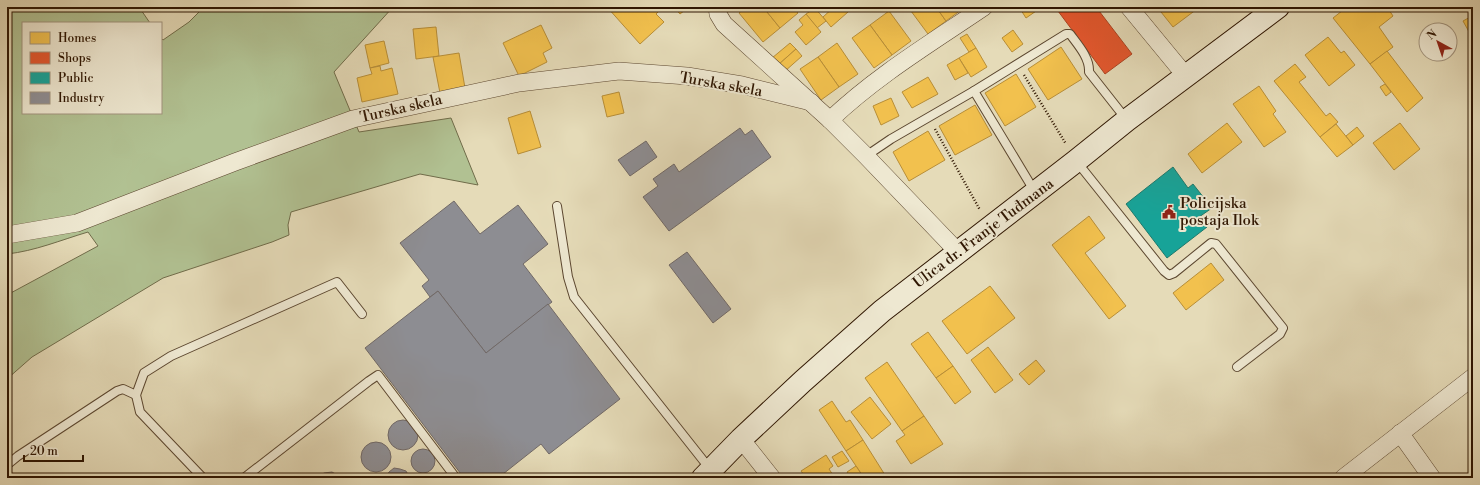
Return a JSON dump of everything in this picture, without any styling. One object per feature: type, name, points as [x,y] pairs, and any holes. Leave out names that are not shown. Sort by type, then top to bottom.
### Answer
[{"type":"main road","name":"Ulica dr. Franje Tuđmana","points":[[707,474],[741,439],[882,311],[1036,193],[1185,75],[1278,7]]},
{"type":"street","points":[[717,7],[718,14],[728,28],[830,120],[958,252]]},
{"type":"street","points":[[830,120],[874,82],[984,7]]},
{"type":"street","points":[[1129,7],[1185,75]]},
{"type":"street","name":"Turska skela","points":[[7,235],[77,223],[234,162],[353,119],[519,83],[619,71],[687,76],[742,85],[810,102]]},
{"type":"street","points":[[1343,478],[1473,377]]},
{"type":"street","points":[[1400,433],[1432,478]]},
{"type":"street","points":[[741,439],[772,478]]},
{"type":"lane","points":[[866,156],[890,139],[974,91],[1066,34],[1070,34],[1090,65],[1089,72],[1127,120]]},
{"type":"lane","points":[[974,91],[1036,193]]},
{"type":"lane","points":[[1076,161],[1164,271],[1169,275],[1174,273],[1210,243],[1216,244],[1283,328],[1280,334],[1237,367]]},
{"type":"lane","points":[[557,206],[568,277],[574,297],[707,474]]},
{"type":"lane","points":[[202,478],[140,412],[136,395],[144,373],[171,356],[338,282],[362,314]]},
{"type":"lane","points":[[244,478],[378,375],[456,478]]},
{"type":"lane","points":[[7,465],[18,456],[117,391],[123,389],[136,395]]},
{"type":"path","points":[[1017,64],[1076,161]]},
{"type":"path","points":[[929,117],[989,228]]},
{"type":"green space","points":[[7,7],[139,7],[149,22],[22,22],[22,114],[162,114],[162,39],[163,40],[189,22],[204,7],[393,7],[334,72],[359,132],[451,118],[478,185],[420,174],[291,212],[288,225],[289,235],[163,278],[32,357],[7,379],[7,295],[98,246],[88,232],[38,248],[7,254]]},
{"type":"building: Homes","points":[[607,7],[659,7],[661,9],[656,14],[664,22],[640,44]]},
{"type":"building: Homes","points":[[674,7],[689,7],[680,14]]},
{"type":"building: Homes","points":[[746,7],[763,7],[780,28],[763,42],[739,13]]},
{"type":"building: Homes","points":[[763,7],[793,7],[798,13],[780,28]]},
{"type":"building: Homes","points":[[834,7],[844,7],[848,12],[831,27],[823,17]]},
{"type":"building: Homes","points":[[908,7],[936,7],[946,21],[928,34]]},
{"type":"building: Homes","points":[[936,7],[965,7],[946,21]]},
{"type":"building: Homes","points":[[1019,7],[1042,7],[1026,18]]},
{"type":"building: Homes","points":[[1157,7],[1195,7],[1197,9],[1173,27]]},
{"type":"building: Homes","points":[[1347,7],[1387,7],[1393,16],[1379,27],[1393,47],[1370,64],[1333,18]]},
{"type":"building: Homes","points":[[1473,7],[1473,39],[1463,21],[1472,16],[1467,8]]},
{"type":"building: Homes","points":[[815,8],[826,21],[817,28],[806,14]]},
{"type":"building: Homes","points":[[889,11],[911,41],[892,55],[870,25]]},
{"type":"building: Homes","points":[[806,14],[821,32],[806,45],[795,32],[803,25],[799,20]]},
{"type":"building: Homes","points":[[541,25],[552,48],[543,53],[547,62],[519,76],[503,43]]},
{"type":"building: Homes","points":[[870,25],[892,55],[874,68],[852,38]]},
{"type":"building: Homes","points":[[436,27],[439,56],[416,59],[413,29]]},
{"type":"building: Homes","points":[[1013,30],[1023,44],[1012,52],[1002,38]]},
{"type":"building: Homes","points":[[967,34],[976,48],[969,52],[960,38]]},
{"type":"building: Homes","points":[[1328,37],[1341,53],[1344,51],[1355,65],[1329,86],[1305,55]]},
{"type":"building: Homes","points":[[384,41],[389,63],[370,68],[365,45]]},
{"type":"building: Homes","points":[[790,43],[796,49],[778,65],[772,58]]},
{"type":"building: Homes","points":[[837,43],[858,74],[839,87],[818,57]]},
{"type":"building: Homes","points":[[1061,47],[1082,79],[1048,100],[1028,69]]},
{"type":"building: Homes","points":[[976,48],[987,67],[971,77],[959,58]]},
{"type":"building: Homes","points":[[796,49],[802,56],[784,72],[778,65]]},
{"type":"building: Homes","points":[[1387,51],[1423,98],[1407,112],[1370,64]]},
{"type":"building: Homes","points":[[459,53],[465,88],[440,93],[433,57]]},
{"type":"building: Homes","points":[[818,57],[839,87],[821,100],[800,69]]},
{"type":"building: Homes","points":[[959,58],[968,73],[955,80],[947,65]]},
{"type":"building: Homes","points":[[1295,64],[1306,77],[1299,82],[1326,116],[1330,113],[1338,122],[1320,137],[1274,81]]},
{"type":"building: Homes","points":[[380,66],[381,71],[392,68],[398,94],[362,102],[357,78],[372,74],[370,68]]},
{"type":"building: Homes","points":[[1016,74],[1036,107],[1005,126],[985,93]]},
{"type":"building: Homes","points":[[928,77],[938,94],[912,108],[902,92]]},
{"type":"building: Homes","points":[[1385,84],[1391,92],[1386,96],[1380,87]]},
{"type":"building: Homes","points":[[1259,86],[1276,111],[1273,114],[1286,132],[1264,147],[1233,104]]},
{"type":"building: Homes","points":[[619,92],[624,113],[607,117],[602,96]]},
{"type":"building: Homes","points":[[891,98],[899,116],[881,125],[873,106]]},
{"type":"building: Homes","points":[[975,105],[992,135],[955,155],[939,126]]},
{"type":"building: Homes","points":[[530,111],[541,147],[518,154],[508,118]]},
{"type":"building: Homes","points":[[1227,123],[1242,142],[1202,173],[1188,154]]},
{"type":"building: Homes","points":[[1400,123],[1420,149],[1394,170],[1373,143]]},
{"type":"building: Homes","points":[[1336,124],[1353,145],[1337,157],[1320,137]]},
{"type":"building: Homes","points":[[1357,127],[1364,136],[1353,145],[1346,136]]},
{"type":"building: Homes","points":[[928,131],[945,160],[909,181],[893,152]]},
{"type":"building: Homes","points":[[1089,216],[1105,238],[1085,253],[1126,306],[1109,319],[1052,245]]},
{"type":"building: Homes","points":[[1211,263],[1224,280],[1186,310],[1173,293]]},
{"type":"building: Homes","points":[[990,286],[1015,318],[967,354],[942,321]]},
{"type":"building: Homes","points":[[928,332],[953,366],[936,378],[911,344]]},
{"type":"building: Homes","points":[[988,347],[1013,380],[995,393],[971,360]]},
{"type":"building: Homes","points":[[1036,360],[1045,371],[1029,385],[1019,374]]},
{"type":"building: Homes","points":[[887,362],[924,416],[902,431],[865,378]]},
{"type":"building: Homes","points":[[953,366],[971,392],[955,404],[936,378]]},
{"type":"building: Homes","points":[[870,397],[891,424],[872,439],[851,412]]},
{"type":"building: Homes","points":[[832,401],[846,422],[850,420],[863,440],[846,451],[819,410]]},
{"type":"building: Homes","points":[[924,416],[943,444],[911,464],[896,441],[905,435],[902,431]]},
{"type":"building: Homes","points":[[863,440],[885,475],[880,478],[864,478],[846,451]]},
{"type":"building: Homes","points":[[842,451],[849,461],[838,467],[832,457]]},
{"type":"building: Homes","points":[[826,455],[833,466],[829,469],[835,478],[806,478],[801,471]]},
{"type":"building: Homes","points":[[856,466],[864,478],[851,478],[847,472]]},
{"type":"building: Shops","points":[[1055,7],[1096,7],[1132,54],[1105,74]]},
{"type":"building: Public","name":"Policijska postaja Ilok","points":[[1173,167],[1188,188],[1193,184],[1212,208],[1199,217],[1207,227],[1167,258],[1126,204]]},
{"type":"building: Industry","points":[[740,128],[745,135],[752,130],[771,157],[669,231],[643,197],[658,186],[653,179],[674,164],[679,172]]},
{"type":"building: Industry","points":[[646,141],[657,157],[630,176],[618,160]]},
{"type":"building: Industry","points":[[454,201],[480,234],[518,205],[548,244],[523,264],[552,302],[486,353],[438,291],[430,297],[422,286],[429,280],[400,243]]},
{"type":"building: Industry","points":[[687,252],[731,309],[713,323],[669,265]]},
{"type":"building: Industry","points":[[438,291],[486,353],[548,304],[620,399],[549,454],[541,444],[498,478],[464,478],[365,348]]},
{"type":"building: Industry","points":[[403,420],[414,424],[418,435],[414,446],[403,450],[392,446],[388,435],[392,424]]},
{"type":"building: Industry","points":[[376,442],[387,446],[391,457],[387,468],[376,472],[365,468],[361,457],[365,446]]},
{"type":"building: Industry","points":[[418,449],[428,449],[435,456],[435,466],[428,473],[418,473],[411,466],[411,456]]},
{"type":"building: Industry","points":[[394,468],[406,471],[410,478],[386,478],[389,472]]},
{"type":"building: Industry","points":[[332,472],[340,478],[317,478],[324,473]]},
{"type":"place","name":"Policijska postaja Ilok","points":[[1169,212]]}]
